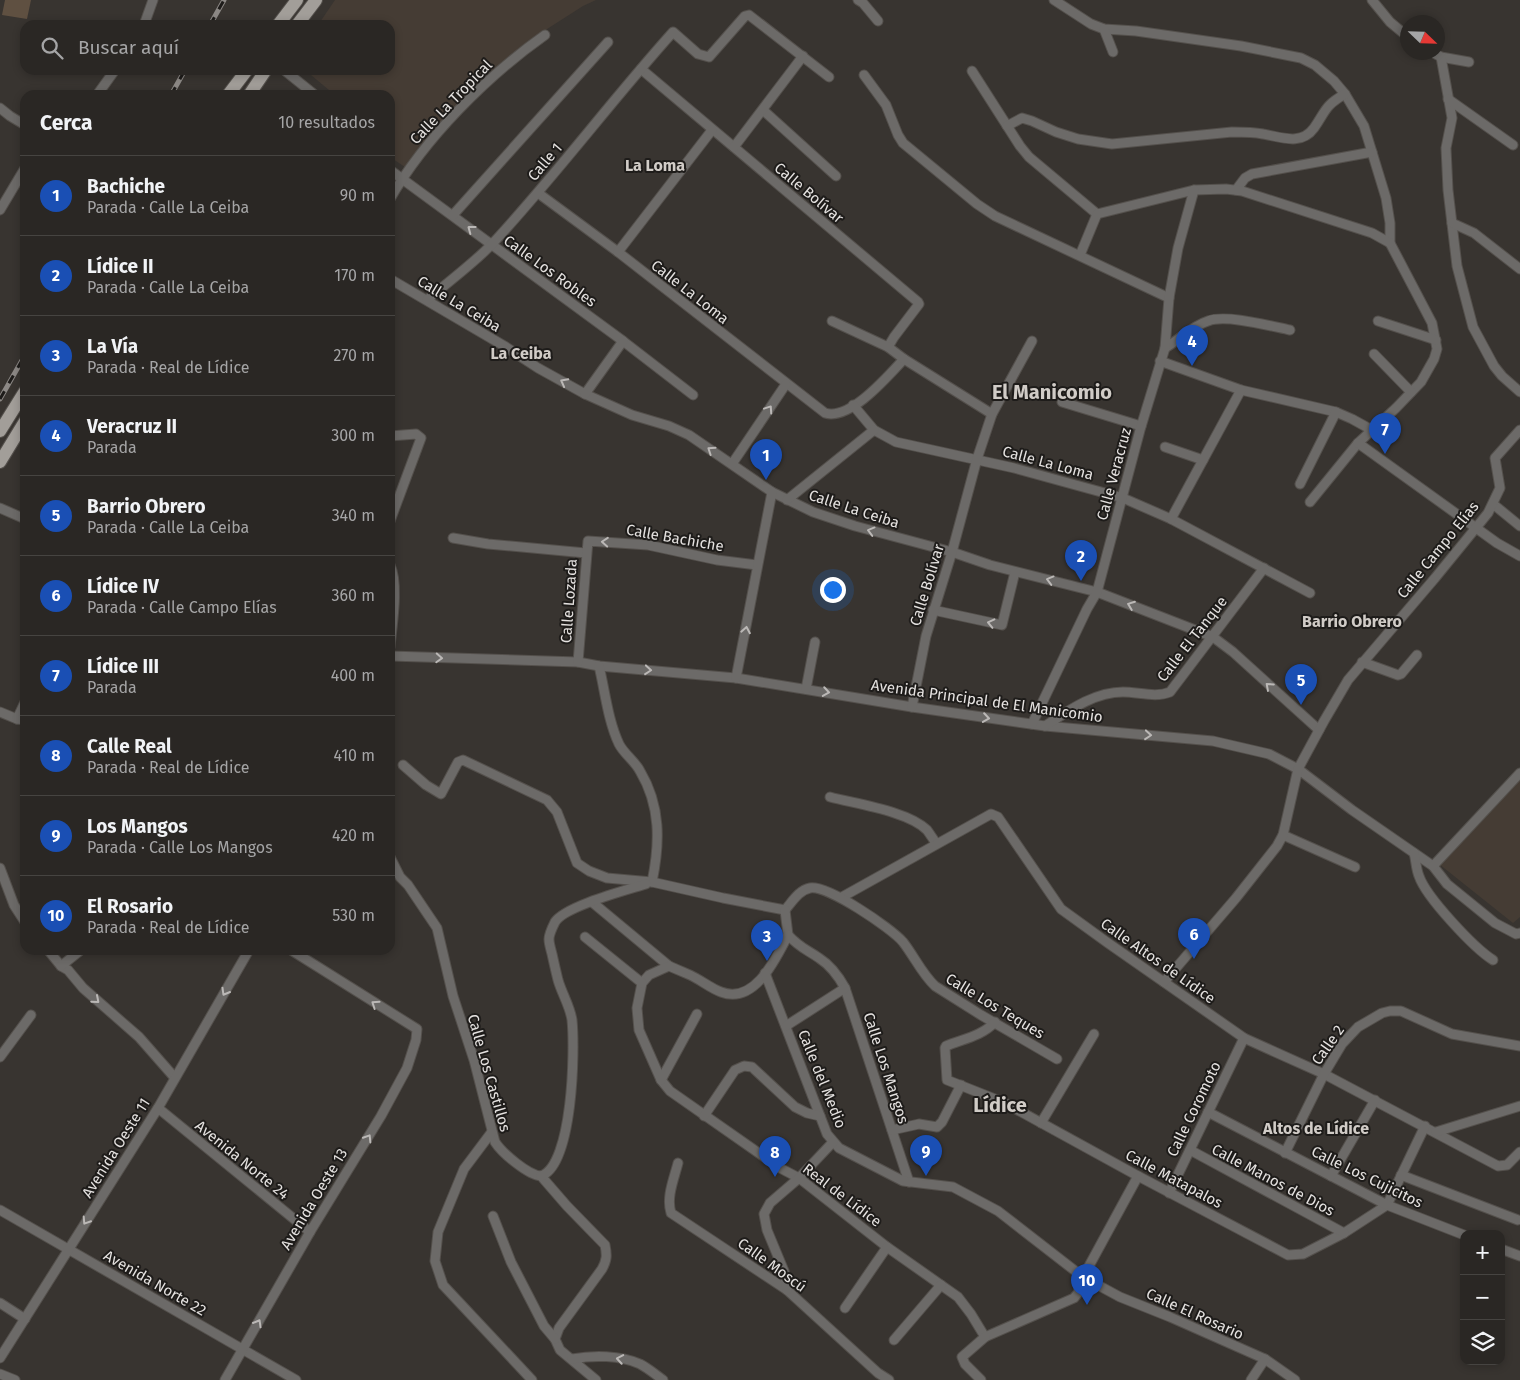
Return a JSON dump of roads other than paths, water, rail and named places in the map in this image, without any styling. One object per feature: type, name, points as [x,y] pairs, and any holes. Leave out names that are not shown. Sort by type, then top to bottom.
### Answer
[{"type":"main road","points":[[282,20],[297,0]]},
{"type":"main road","points":[[301,20],[316,0]]},
{"type":"main road","points":[[232,90],[242,75]]},
{"type":"main road","points":[[252,90],[263,75]]},
{"type":"main road","points":[[0,431],[20,399]]},
{"type":"main road","points":[[0,462],[20,429]]},
{"type":"street","points":[[146,20],[153,0]]},
{"type":"street","points":[[858,0],[863,3],[878,21]]},
{"type":"street","points":[[1054,0],[1091,24],[1104,29],[1136,31],[1241,46],[1300,58],[1315,65],[1334,81],[1364,126],[1386,198],[1390,223],[1390,244],[1426,307],[1432,322],[1437,349],[1421,382],[1358,443],[1310,502]]},
{"type":"street","points":[[1372,0],[1400,31]]},
{"type":"street","name":"Calle 1","points":[[427,300],[491,244],[538,193],[640,69],[673,32],[698,54],[709,57],[747,15],[803,56]]},
{"type":"street","points":[[1104,29],[1113,52]]},
{"type":"street","name":"Calle La Tropical","points":[[395,190],[402,177],[455,114],[517,55],[545,36]]},
{"type":"street","points":[[453,215],[608,42]]},
{"type":"street","points":[[734,147],[803,56],[830,77]]},
{"type":"street","points":[[1445,58],[1469,62]]},
{"type":"street","points":[[1442,60],[1452,118],[1446,148],[1448,190],[1457,266],[1473,327],[1494,366],[1520,392]]},
{"type":"street","name":"Calle Bolívar","points":[[640,69],[918,302],[888,347]]},
{"type":"street","points":[[972,71],[1029,157],[1097,214]]},
{"type":"street","points":[[101,90],[111,75]]},
{"type":"street","points":[[290,75],[309,90]]},
{"type":"street","points":[[864,75],[886,105],[900,140],[977,204],[995,216],[1169,298]]},
{"type":"street","points":[[1007,126],[1022,118],[1032,120],[1078,140],[1112,144],[1232,132],[1247,132],[1294,140],[1306,135],[1313,129],[1328,106],[1344,94]]},
{"type":"street","points":[[1448,99],[1513,145]]},
{"type":"street","points":[[0,108],[20,122]]},
{"type":"street","points":[[763,110],[836,176]]},
{"type":"street","points":[[618,252],[712,130]]},
{"type":"street","points":[[1236,190],[1245,178],[1252,174],[1372,152]]},
{"type":"street","name":"Calle Los Robles","points":[[395,173],[693,395]]},
{"type":"street","points":[[0,210],[20,176]]},
{"type":"street","points":[[1097,214],[1194,190],[1213,188],[1236,190],[1372,234],[1390,244]]},
{"type":"street","name":"Calle Veracruz","points":[[1032,724],[1097,592],[1141,426],[1165,348],[1169,298],[1178,248],[1194,190]]},
{"type":"street","name":"Calle La Loma","points":[[538,193],[618,252],[825,413],[835,414],[874,391],[904,359]]},
{"type":"street","points":[[1080,255],[1097,214]]},
{"type":"street","points":[[1452,224],[1474,233],[1520,269]]},
{"type":"street","name":"Calle La Ceiba","points":[[395,282],[538,368],[585,394],[632,415],[669,426],[689,435],[772,492],[814,512],[855,526],[952,552],[1015,572],[1097,592],[1213,637],[1233,652],[1318,730]]},
{"type":"street","points":[[1165,348],[1197,326],[1216,318],[1290,330]]},
{"type":"street","points":[[832,321],[888,347],[992,414]]},
{"type":"street","points":[[1378,321],[1436,340]]},
{"type":"street","points":[[585,394],[623,341]]},
{"type":"street","name":"Calle Bolívar","points":[[912,707],[926,636],[952,552],[977,459],[992,414],[1032,341]]},
{"type":"street","points":[[1374,354],[1411,392]]},
{"type":"street","points":[[1160,362],[1241,390],[1336,412],[1372,430]]},
{"type":"street","points":[[732,464],[786,384]]},
{"type":"street","points":[[1172,519],[1241,390]]},
{"type":"street","points":[[1062,402],[1141,426]]},
{"type":"street","name":"Calle La Loma","points":[[853,405],[874,430],[886,438],[905,445],[977,459],[1055,478],[1122,498],[1172,519],[1310,593]]},
{"type":"street","points":[[1300,484],[1336,412]]},
{"type":"street","points":[[787,500],[874,430]]},
{"type":"street","name":"Calle Campo Elías","points":[[1164,982],[1236,898],[1277,846],[1283,835],[1298,769],[1318,730],[1348,680],[1362,662],[1477,528],[1493,504],[1500,488],[1495,458],[1520,430]]},
{"type":"street","points":[[395,436],[412,434],[419,435],[422,438],[395,509]]},
{"type":"street","points":[[1358,443],[1497,543],[1520,556]]},
{"type":"street","points":[[1165,446],[1203,460]]},
{"type":"street","points":[[736,678],[772,492]]},
{"type":"street","points":[[1493,504],[1520,526]]},
{"type":"street","points":[[0,508],[20,517]]},
{"type":"street","points":[[453,538],[488,544],[586,553]]},
{"type":"street","name":"Calle Bachiche","points":[[588,541],[648,545],[717,560],[757,565]]},
{"type":"street","name":"Calle Lozada","points":[[578,662],[588,541]]},
{"type":"street","name":"Calle El Tanque","points":[[1045,726],[1081,704],[1105,694],[1122,692],[1161,695],[1170,692],[1264,568]]},
{"type":"street","points":[[933,610],[1002,625],[1015,572]]},
{"type":"street","points":[[806,689],[815,642]]},
{"type":"street","points":[[1362,662],[1398,675],[1417,655]]},
{"type":"street","name":"Avenida Principal de El Manicomio","points":[[395,656],[578,662],[599,666],[736,678],[912,707],[1045,726],[1213,741],[1269,754],[1298,769],[1352,810],[1433,866],[1447,884],[1495,923],[1516,934],[1520,933]]},
{"type":"street","points":[[599,666],[619,744],[639,768],[654,803],[658,822],[658,842],[652,882]]},
{"type":"street","points":[[0,712],[20,719]]},
{"type":"street","points":[[403,765],[426,785],[440,794],[458,762],[462,760],[512,782],[547,800],[557,812],[577,863],[588,871],[606,878],[652,882],[785,910],[788,935],[772,965],[753,988],[734,994],[726,993],[669,966],[592,902]]},
{"type":"street","points":[[1433,866],[1520,773]]},
{"type":"street","points":[[830,798],[891,812],[915,822],[927,830],[936,843]]},
{"type":"street","name":"Calle Altos de Lídice","points":[[842,897],[991,814],[997,816],[1061,909],[1244,1038],[1324,1074],[1498,1166],[1507,1165],[1520,1152]]},
{"type":"street","points":[[1283,835],[1355,867]]},
{"type":"street","points":[[1414,853],[1419,876],[1426,889],[1476,947],[1493,960]]},
{"type":"street","name":"Calle Los Castillos","points":[[395,867],[436,928],[453,996],[474,1060],[491,1133],[499,1149],[530,1172],[541,1176],[605,1245],[607,1254],[602,1269],[559,1328],[555,1339]]},
{"type":"street","points":[[0,868],[14,905],[20,914]]},
{"type":"street","points":[[395,874],[400,877]]},
{"type":"street","points":[[541,1176],[549,1172],[563,1144],[569,1121],[572,1065],[572,1020],[568,1003],[559,982],[549,938],[556,920],[568,912],[652,882]]},
{"type":"street","name":"Calle Los Teques","points":[[785,910],[799,894],[810,888],[817,888],[842,897],[901,940],[935,986],[1057,1059]]},
{"type":"street","name":"Calle Los Mangos","points":[[788,935],[798,946],[820,958],[839,978],[845,988],[909,1182]]},
{"type":"street","points":[[585,938],[642,983],[649,975],[669,966]]},
{"type":"street","points":[[52,955],[83,988],[139,1037],[175,1078]]},
{"type":"street","points":[[61,966],[75,955]]},
{"type":"street","name":"Avenida Oeste 11","points":[[0,1358],[158,1108],[246,955]]},
{"type":"street","name":"Avenida Oeste 13","points":[[225,1380],[310,1232],[381,1116],[407,1068],[416,1040],[417,1029],[299,955]]},
{"type":"street","name":"Calle del Medio","points":[[765,973],[826,1134],[839,1148],[903,1181],[909,1182]]},
{"type":"street","name":"Real de Lídice","points":[[642,983],[637,1008],[639,1030],[660,1080],[670,1091],[780,1168],[799,1178],[887,1247],[958,1297],[985,1337]]},
{"type":"street","points":[[786,1026],[845,988]]},
{"type":"street","name":"Calle 2","points":[[1285,1153],[1324,1074],[1349,1035],[1370,1019],[1390,1010],[1401,1011],[1452,1034],[1520,1046]]},
{"type":"street","points":[[660,1080],[697,1014]]},
{"type":"street","points":[[0,1057],[31,1015]]},
{"type":"street","name":"Calle Matapalos","points":[[995,1022],[990,1028],[945,1047],[946,1079],[1041,1122],[1169,1193],[1288,1255],[1304,1254],[1344,1233],[1386,1205],[1402,1176],[1425,1126]]},
{"type":"street","points":[[1041,1122],[1094,1034]]},
{"type":"street","name":"Calle Coromoto","points":[[1169,1193],[1244,1038]]},
{"type":"street","points":[[704,1116],[736,1070],[744,1066],[752,1067],[795,1107],[807,1113],[820,1116]]},
{"type":"street","points":[[892,1130],[919,1124],[937,1127],[942,1122],[961,1085]]},
{"type":"street","points":[[1331,1176],[1375,1100]]},
{"type":"street","points":[[1436,1132],[1520,1106]]},
{"type":"street","name":"Avenida Norte 24","points":[[158,1108],[310,1232]]},
{"type":"street","name":"Calle Los Cujicitos","points":[[1208,1112],[1386,1205],[1460,1233]]},
{"type":"street","points":[[491,1133],[464,1169],[438,1232],[435,1261],[443,1286],[532,1380]]},
{"type":"street","points":[[787,1290],[784,1271],[767,1230],[764,1214],[770,1203],[799,1178],[833,1142]]},
{"type":"street","name":"Calle Manos de Dios","points":[[1190,1150],[1344,1233]]},
{"type":"street","name":"Calle Moscú","points":[[678,1163],[670,1195],[669,1205],[671,1213],[787,1290],[878,1373],[889,1380]]},
{"type":"street","points":[[981,1380],[965,1364],[962,1357],[985,1337],[1074,1298],[1078,1293],[1083,1276],[1138,1176]]},
{"type":"street","points":[[1402,1176],[1518,1220]]},
{"type":"street","points":[[909,1182],[952,1187],[998,1211],[1083,1276]]},
{"type":"street","name":"Avenida Norte 22","points":[[0,1210],[296,1380]]},
{"type":"street","points":[[493,1216],[511,1262],[544,1326],[555,1339],[560,1350],[596,1380]]},
{"type":"street","points":[[845,1308],[887,1247]]},
{"type":"street","points":[[1505,1250],[1520,1256]]},
{"type":"street","name":"Calle El Rosario","points":[[1083,1276],[1120,1297],[1265,1359],[1294,1380]]},
{"type":"street","points":[[894,1340],[940,1285]]},
{"type":"street","points":[[0,1303],[25,1319]]},
{"type":"street","points":[[572,1359],[600,1357],[632,1361],[642,1365],[663,1380]]},
{"type":"street","points":[[1252,1380],[1265,1359]]},
{"type":"street","points":[[0,1374],[15,1380]]},
{"type":"railway","points":[[213,20],[224,0]]},
{"type":"railway","points":[[174,90],[182,75]]},
{"type":"railway","points":[[0,399],[20,364]]},
{"type":"place","name":"Veracruz II","points":[[1192,366]]},
{"type":"place","name":"Lídice III","points":[[1385,454]]},
{"type":"place","name":"Bachiche","points":[[766,480]]},
{"type":"place","name":"Lídice II","points":[[1081,581]]},
{"type":"place","name":"Barrio Obrero","points":[[1301,705]]},
{"type":"place","name":"Lídice IV","points":[[1194,959]]},
{"type":"place","name":"La Vía","points":[[767,961]]},
{"type":"place","name":"Los Mangos","points":[[926,1176]]},
{"type":"place","name":"Calle Real","points":[[775,1177]]},
{"type":"place","name":"El Rosario","points":[[1087,1305]]},
{"type":"district","name":"La Loma","points":[[655,165]]},
{"type":"district","name":"La Ceiba","points":[[521,353]]},
{"type":"district","name":"El Manicomio","points":[[1052,392]]},
{"type":"district","name":"Barrio Obrero","points":[[1352,621]]},
{"type":"district","name":"Lídice","points":[[1000,1105]]},
{"type":"district","name":"Altos de Lídice","points":[[1316,1128]]}]
